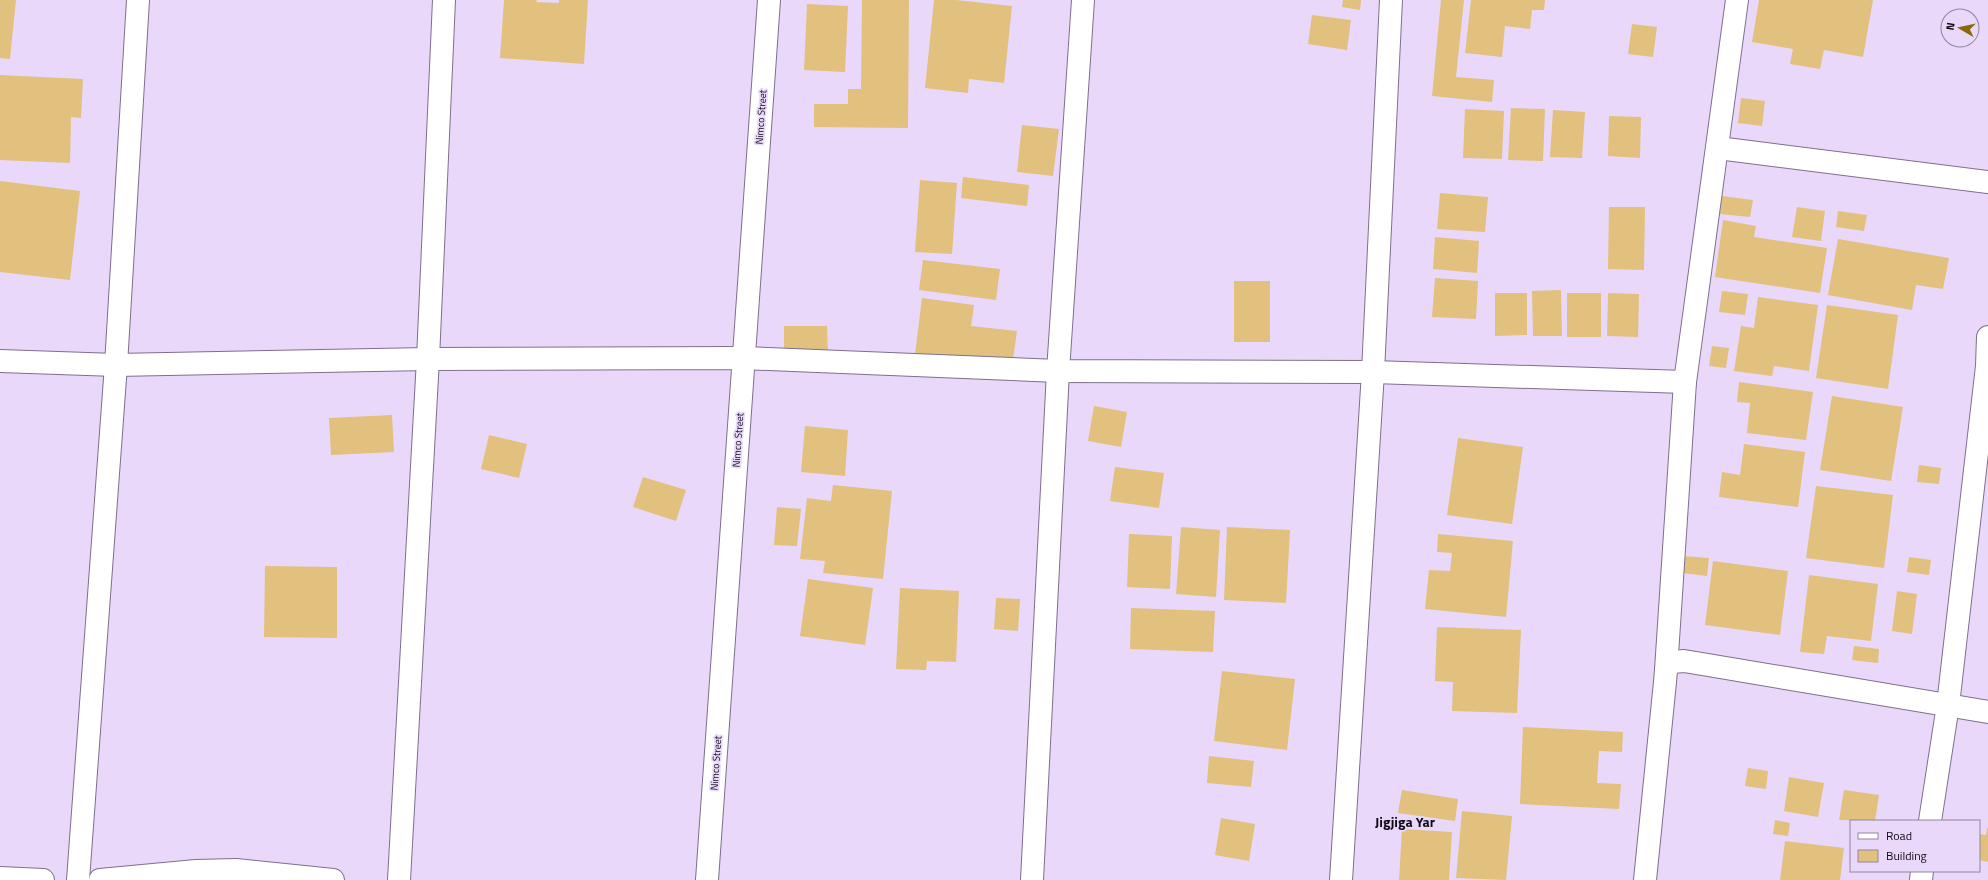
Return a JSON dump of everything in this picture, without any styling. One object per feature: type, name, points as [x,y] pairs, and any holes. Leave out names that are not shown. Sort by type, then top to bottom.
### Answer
[{"type":"street","points":[[78,880],[116,365],[138,0]]},
{"type":"street","points":[[400,880],[428,359],[444,0]]},
{"type":"street","name":"Nimco Street","points":[[708,880],[769,0]]},
{"type":"street","points":[[1032,880],[1058,372],[1083,0]]},
{"type":"street","points":[[1341,880],[1373,372],[1391,0]]},
{"type":"street","points":[[1645,880],[1666,670],[1685,382],[1737,0]]},
{"type":"street","points":[[1718,148],[1988,182]]},
{"type":"street","points":[[1930,820],[1948,706],[1987,366],[1988,337]]},
{"type":"street","points":[[0,361],[116,365],[428,359],[743,358],[1058,372],[1373,372],[1685,382]]},
{"type":"street","points":[[1666,670],[1672,662],[1684,661],[1988,712]]},
{"type":"street","points":[[100,880],[196,871],[236,870],[333,880]]},
{"type":"street","points":[[0,878],[42,880]]},
{"type":"building","points":[[0,0],[16,0],[10,59],[0,58]]},
{"type":"building","points":[[504,0],[537,0],[536,2],[559,3],[559,0],[588,0],[584,64],[500,58]]},
{"type":"building","points":[[862,0],[909,0],[908,128],[814,127],[814,104],[848,104],[848,89],[861,89]]},
{"type":"building","points":[[934,0],[956,0],[1012,6],[1004,83],[969,79],[968,93],[925,88]]},
{"type":"building","points":[[1343,0],[1361,0],[1360,10],[1342,7]]},
{"type":"building","points":[[1441,0],[1464,0],[1456,77],[1494,80],[1492,102],[1432,96]]},
{"type":"building","points":[[1471,0],[1545,0],[1544,10],[1532,10],[1530,29],[1505,26],[1502,57],[1465,53]]},
{"type":"building","points":[[1759,0],[1873,0],[1863,57],[1824,50],[1820,69],[1790,64],[1793,49],[1752,42]]},
{"type":"building","points":[[807,4],[848,6],[845,72],[804,70]]},
{"type":"building","points":[[1312,15],[1351,20],[1347,50],[1308,44]]},
{"type":"building","points":[[1632,24],[1657,27],[1653,57],[1628,54]]},
{"type":"building","points":[[0,75],[83,79],[81,118],[71,117],[70,163],[0,160]]},
{"type":"building","points":[[1741,98],[1765,101],[1762,126],[1738,123]]},
{"type":"building","points":[[1511,108],[1545,109],[1543,161],[1508,160]]},
{"type":"building","points":[[1465,109],[1504,111],[1502,159],[1463,158]]},
{"type":"building","points":[[1553,110],[1585,112],[1582,158],[1550,157]]},
{"type":"building","points":[[1609,116],[1641,117],[1640,158],[1608,156]]},
{"type":"building","points":[[1022,125],[1059,129],[1053,176],[1017,172]]},
{"type":"building","points":[[963,177],[1029,185],[1027,206],[961,198]]},
{"type":"building","points":[[920,180],[957,183],[952,254],[915,252]]},
{"type":"building","points":[[0,181],[80,191],[70,280],[0,272]]},
{"type":"building","points":[[1440,193],[1488,197],[1485,232],[1437,229]]},
{"type":"building","points":[[1722,196],[1753,200],[1750,217],[1720,214]]},
{"type":"building","points":[[1609,207],[1645,207],[1644,270],[1608,269]]},
{"type":"building","points":[[1797,207],[1825,211],[1821,241],[1792,237]]},
{"type":"building","points":[[1838,211],[1867,215],[1864,231],[1836,227]]},
{"type":"building","points":[[1723,220],[1756,226],[1754,237],[1827,248],[1820,293],[1715,277]]},
{"type":"building","points":[[1435,237],[1479,241],[1477,273],[1433,269]]},
{"type":"building","points":[[1838,239],[1949,258],[1943,289],[1916,285],[1912,310],[1828,295]]},
{"type":"building","points":[[923,260],[1000,269],[996,300],[919,290]]},
{"type":"building","points":[[1435,278],[1478,281],[1476,319],[1432,317]]},
{"type":"building","points":[[1234,281],[1270,281],[1270,342],[1234,342]]},
{"type":"building","points":[[1561,290],[1562,336],[1533,336],[1532,291]]},
{"type":"building","points":[[1722,291],[1748,294],[1745,315],[1719,312]]},
{"type":"building","points":[[1495,293],[1527,293],[1527,335],[1495,336]]},
{"type":"building","points":[[1567,293],[1601,293],[1601,337],[1567,337]]},
{"type":"building","points":[[1608,293],[1639,294],[1638,337],[1607,336]]},
{"type":"building","points":[[1758,297],[1818,305],[1809,371],[1774,366],[1772,376],[1734,371],[1741,326],[1754,328]]},
{"type":"building","points":[[922,298],[974,305],[971,326],[1017,331],[1012,366],[915,354]]},
{"type":"building","points":[[1827,305],[1898,315],[1888,389],[1816,378]]},
{"type":"building","points":[[784,326],[827,326],[828,353],[784,353]]},
{"type":"building","points":[[1712,346],[1729,348],[1726,368],[1709,366]]},
{"type":"building","points":[[1739,382],[1813,392],[1806,440],[1747,433],[1750,403],[1737,402]]},
{"type":"building","points":[[1832,396],[1903,407],[1891,481],[1820,470]]},
{"type":"building","points":[[1094,406],[1127,412],[1121,447],[1088,441]]},
{"type":"building","points":[[392,415],[394,452],[331,455],[329,418]]},
{"type":"building","points":[[805,426],[848,430],[845,476],[801,472]]},
{"type":"building","points":[[489,435],[527,444],[519,478],[481,469]]},
{"type":"building","points":[[1458,438],[1523,447],[1512,524],[1447,515]]},
{"type":"building","points":[[1744,444],[1805,452],[1798,507],[1719,497],[1722,472],[1740,475]]},
{"type":"building","points":[[1919,465],[1941,468],[1939,484],[1917,482]]},
{"type":"building","points":[[1115,467],[1164,473],[1159,508],[1110,501]]},
{"type":"building","points":[[643,477],[686,490],[676,521],[633,507]]},
{"type":"building","points":[[833,485],[892,491],[883,579],[823,573],[825,561],[800,559],[807,498],[831,501]]},
{"type":"building","points":[[1816,486],[1893,495],[1884,568],[1806,558]]},
{"type":"building","points":[[777,507],[801,509],[797,546],[774,545]]},
{"type":"building","points":[[1181,527],[1220,530],[1216,597],[1176,594]]},
{"type":"building","points":[[1227,527],[1290,530],[1286,603],[1224,600]]},
{"type":"building","points":[[1129,534],[1172,536],[1170,589],[1127,587]]},
{"type":"building","points":[[1438,534],[1513,541],[1506,617],[1425,609],[1429,570],[1450,571],[1452,553],[1437,552]]},
{"type":"building","points":[[1684,556],[1709,558],[1707,576],[1682,573]]},
{"type":"building","points":[[1909,557],[1931,560],[1929,575],[1907,572]]},
{"type":"building","points":[[1713,561],[1788,571],[1780,635],[1705,625]]},
{"type":"building","points":[[265,566],[337,567],[337,638],[264,637]]},
{"type":"building","points":[[1809,575],[1878,584],[1871,641],[1827,636],[1824,654],[1800,652]]},
{"type":"building","points":[[808,579],[873,588],[865,645],[800,636]]},
{"type":"building","points":[[900,588],[959,591],[956,662],[927,661],[926,670],[896,669]]},
{"type":"building","points":[[1897,591],[1917,594],[1912,634],[1892,631]]},
{"type":"building","points":[[996,598],[1020,599],[1018,631],[994,629]]},
{"type":"building","points":[[1131,608],[1215,611],[1213,652],[1130,649]]},
{"type":"building","points":[[1437,627],[1521,630],[1517,713],[1452,711],[1453,682],[1435,681]]},
{"type":"building","points":[[1854,646],[1879,649],[1878,663],[1852,660]]},
{"type":"building","points":[[1222,671],[1295,679],[1287,750],[1214,741]]},
{"type":"building","points":[[1523,727],[1623,732],[1622,752],[1599,751],[1597,783],[1621,784],[1619,809],[1520,804]]},
{"type":"building","points":[[1209,756],[1254,761],[1251,787],[1207,783]]},
{"type":"building","points":[[1748,768],[1768,771],[1766,789],[1745,786]]},
{"type":"building","points":[[1789,777],[1824,783],[1818,817],[1784,811]]},
{"type":"building","points":[[1402,790],[1458,799],[1455,821],[1398,813]]},
{"type":"building","points":[[1844,790],[1879,795],[1875,820],[1839,820]]},
{"type":"building","points":[[1462,811],[1512,816],[1506,880],[1456,878]]},
{"type":"building","points":[[1221,818],[1255,824],[1249,861],[1215,855]]},
{"type":"building","points":[[1775,820],[1790,823],[1788,836],[1773,834]]},
{"type":"building","points":[[1988,828],[1988,862],[1980,860],[1980,834],[1986,835]]},
{"type":"building","points":[[1402,829],[1452,832],[1449,880],[1399,880]]},
{"type":"building","points":[[1785,841],[1844,848],[1840,880],[1780,880]]},
{"type":"district","name":"Jigjiga Yar","points":[[1405,821]]}]
